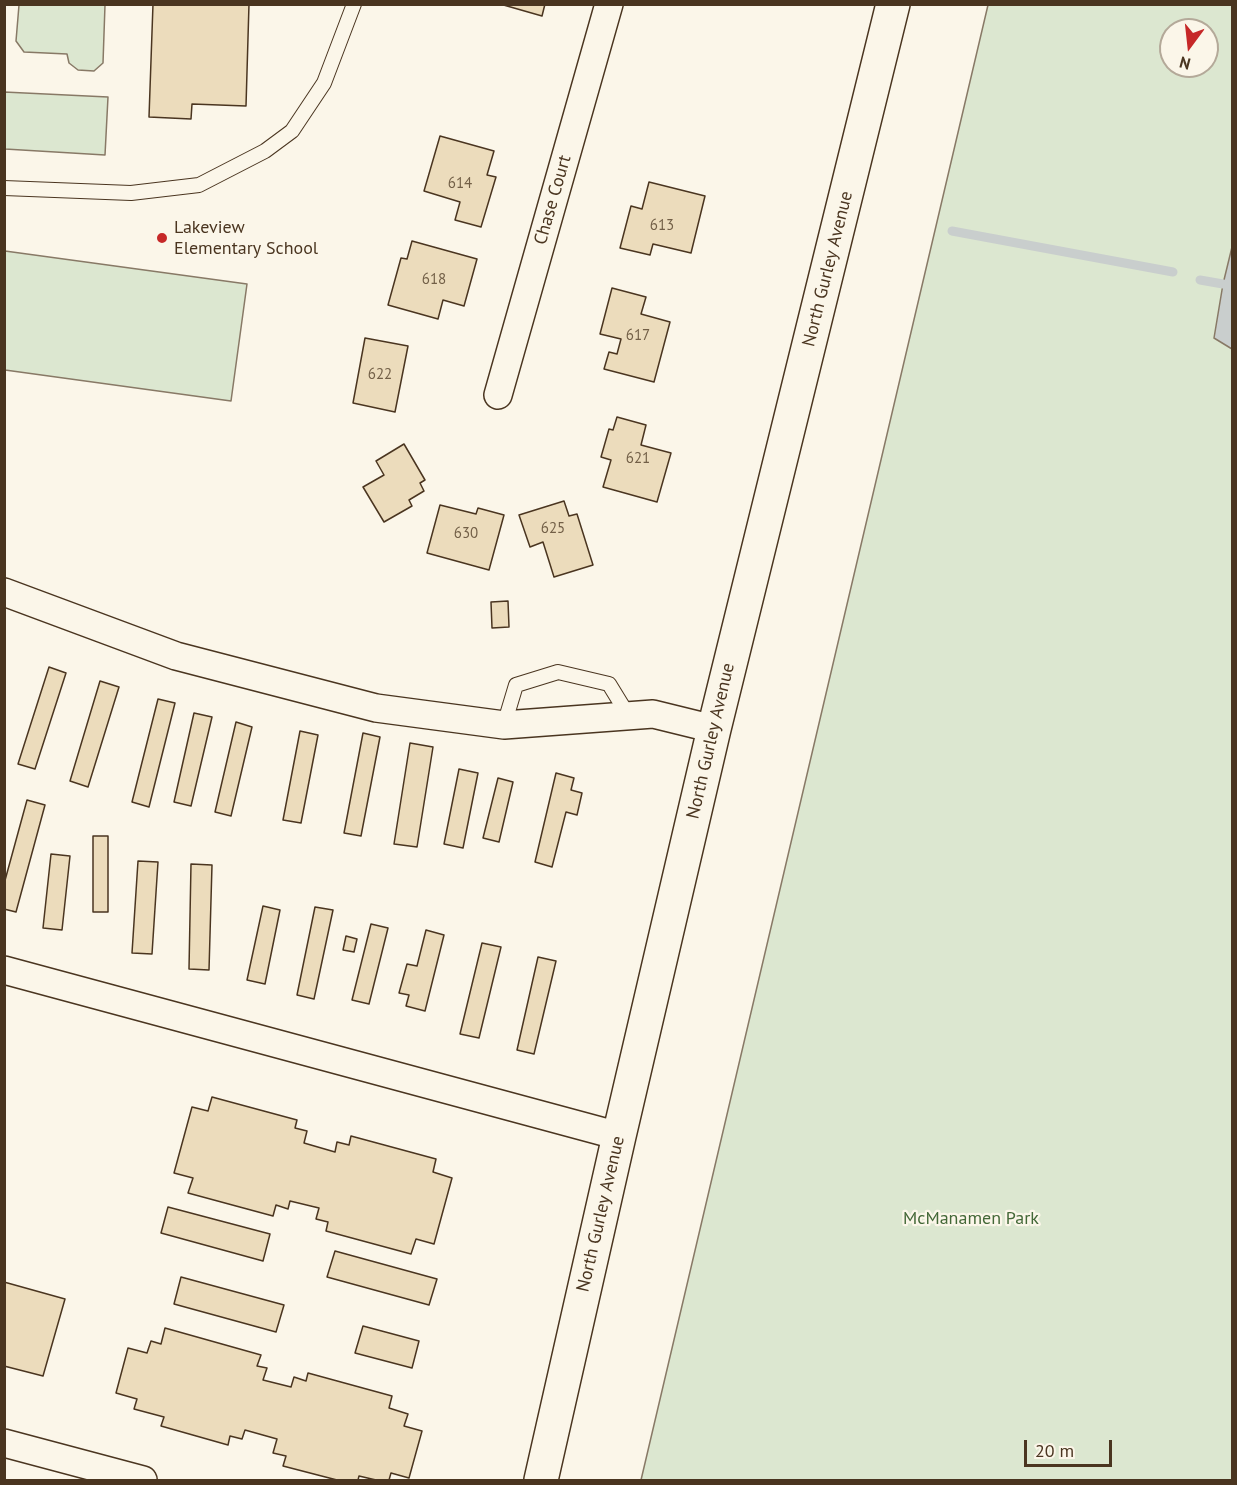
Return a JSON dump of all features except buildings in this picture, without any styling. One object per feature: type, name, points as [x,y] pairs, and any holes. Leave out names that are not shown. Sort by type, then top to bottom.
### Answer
[{"type":"street","name":"Chase Court","points":[[498,395],[609,4]]},
{"type":"street","name":"North Gurley Avenue","points":[[541,1480],[714,729],[893,4]]},
{"type":"street","points":[[4,592],[176,656],[376,708],[504,725],[653,714],[714,729]]},
{"type":"street","points":[[4,970],[619,1136]]},
{"type":"street","points":[[4,1443],[143,1480]]},
{"type":"lane","points":[[4,188],[131,193],[199,186],[266,151],[292,131],[324,83],[354,4]]},
{"type":"lane","points":[[504,725],[516,685],[558,672],[609,684],[628,716]]},
{"type":"green space","points":[[19,5],[105,5],[103,63],[94,71],[78,70],[69,63],[67,54],[24,52],[16,41]]},
{"type":"green space","name":"McManamen Park","points":[[988,5],[1232,5],[1232,1480],[641,1480]]},
{"type":"green space","points":[[4,92],[108,97],[105,155],[5,149]]},
{"type":"green space","points":[[5,251],[247,284],[231,401],[5,370]]},
{"type":"shaded area","points":[[1232,247],[1232,349],[1214,338]]},
{"type":"waterway","points":[[952,231],[1173,272]]},
{"type":"waterway","points":[[1200,280],[1223,284]]},
{"type":"place","name":"Lakeview Elementary School","points":[[162,238]]}]
